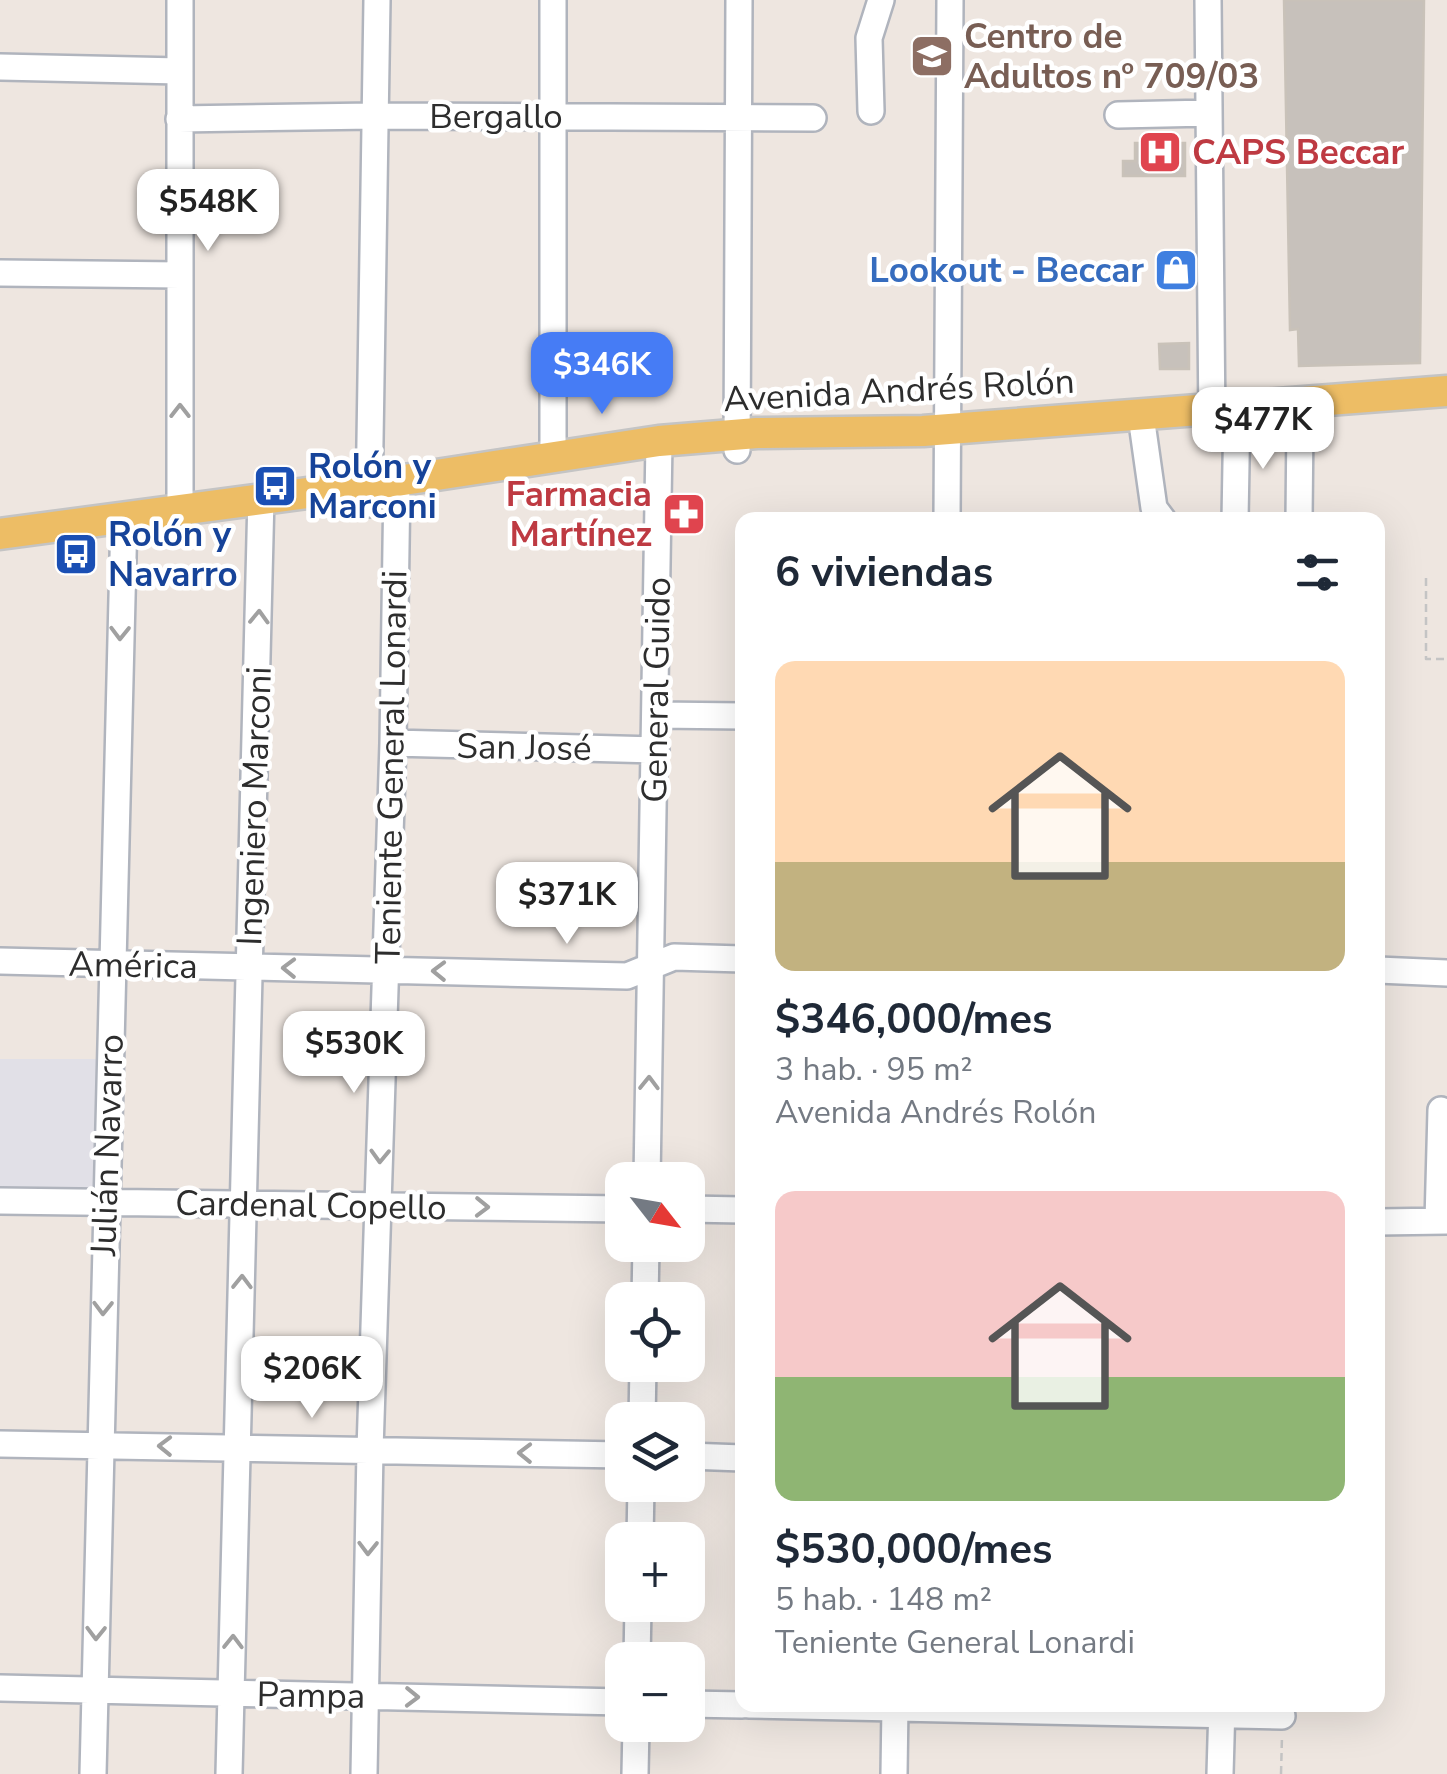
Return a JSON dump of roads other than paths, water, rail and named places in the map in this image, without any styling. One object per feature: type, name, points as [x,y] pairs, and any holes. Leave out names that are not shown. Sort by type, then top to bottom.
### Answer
[{"type":"main road","name":"Avenida Andrés Rolón","points":[[383,492],[553,455],[736,442],[1144,430],[1447,391]]},
{"type":"main road","name":"Avenida Andrés Rolón","points":[[947,434],[1224,417],[1300,421],[1447,409]]},
{"type":"main road","name":"Avenida Andrés Rolón","points":[[0,534],[123,526],[383,492],[659,449]]},
{"type":"main road","name":"Avenida Andrés Rolón","points":[[0,552],[123,526],[180,508],[262,507]]},
{"type":"street","points":[[180,0],[180,508]]},
{"type":"street","name":"Teniente General Lonardi","points":[[364,1774],[370,1450],[393,743],[373,116],[376,0]]},
{"type":"street","points":[[553,455],[554,0]]},
{"type":"street","points":[[736,442],[739,0]]},
{"type":"street","points":[[871,111],[868,38],[882,0]]},
{"type":"street","points":[[946,512],[950,0]]},
{"type":"street","points":[[1208,0],[1208,113],[1224,417],[1234,512]]},
{"type":"street","points":[[0,67],[180,71]]},
{"type":"street","points":[[1118,115],[1208,113]]},
{"type":"street","name":"Bergallo","points":[[179,119],[813,118]]},
{"type":"street","points":[[0,273],[180,275]]},
{"type":"street","points":[[1299,512],[1300,421]]},
{"type":"street","points":[[1144,430],[1157,512]]},
{"type":"street","name":"General Guido","points":[[647,1162],[659,449]]},
{"type":"street","name":"Ingeniero Marconi","points":[[229,1774],[262,507]]},
{"type":"street","name":"Julián Navarro","points":[[93,1774],[123,526]]},
{"type":"street","points":[[657,715],[735,716]]},
{"type":"street","name":"San José","points":[[393,743],[656,750]]},
{"type":"street","name":"América","points":[[0,962],[627,976],[674,958],[735,960]]},
{"type":"street","points":[[1385,970],[1447,973]]},
{"type":"street","points":[[1385,1222],[1442,1221],[1441,1110]]},
{"type":"street","name":"Cardenal Copello","points":[[0,1201],[605,1208]]},
{"type":"street","points":[[705,1209],[735,1210]]},
{"type":"street","points":[[0,1444],[605,1455]]},
{"type":"street","points":[[705,1457],[735,1458]]},
{"type":"street","name":"Pampa","points":[[0,1688],[605,1702]]},
{"type":"street","points":[[705,1704],[735,1705]]},
{"type":"street","points":[[894,1774],[895,1712]]},
{"type":"street","points":[[1220,1774],[1222,1712]]},
{"type":"street","points":[[1242,1712],[1282,1716]]},
{"type":"street","points":[[635,1774],[636,1742]]},
{"type":"place","name":"Centro de Adultos nº 709/03","points":[[932,56]]},
{"type":"place","name":"CAPS Beccar","points":[[1160,152]]},
{"type":"place","name":"Lookout - Beccar","points":[[1176,270]]},
{"type":"place","name":"Rolón y Marconi","points":[[275,486]]},
{"type":"place","name":"Farmacia Martínez","points":[[684,514]]},
{"type":"place","name":"Rolón y Navarro","points":[[76,554]]}]
